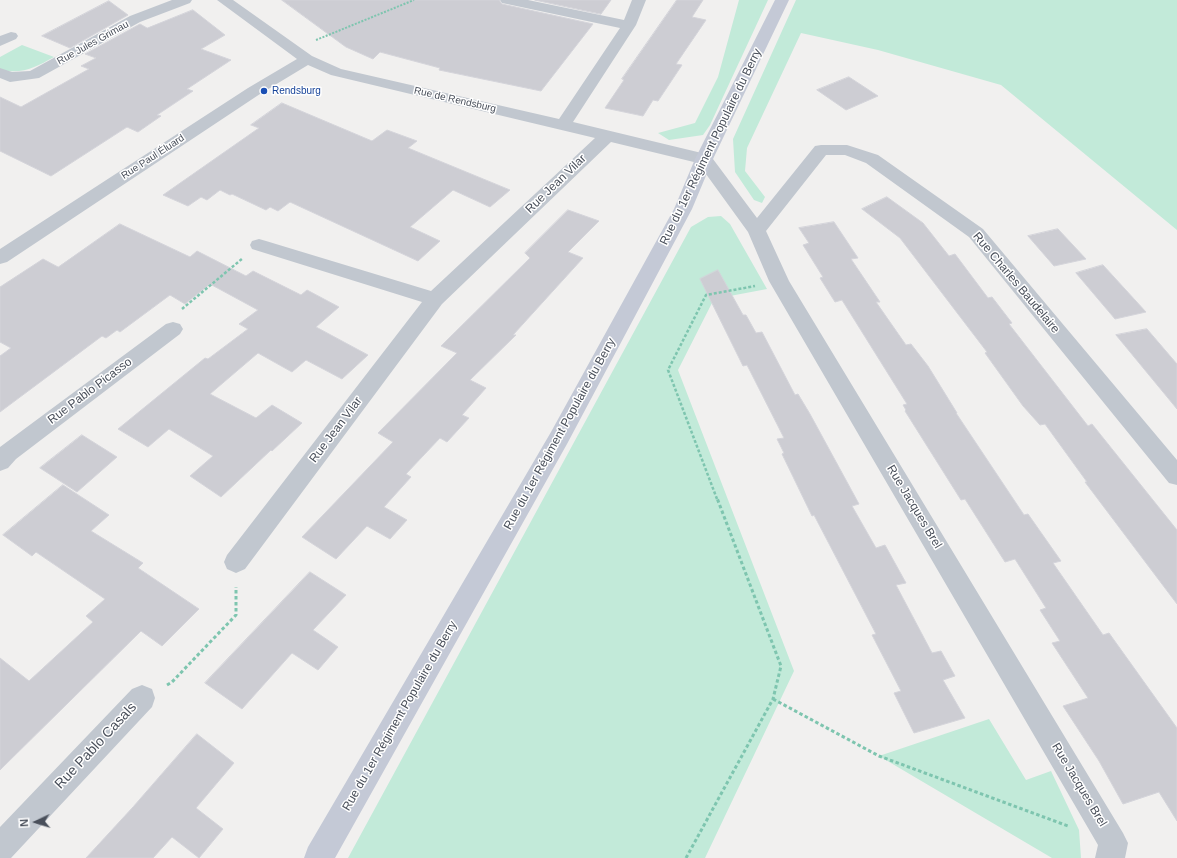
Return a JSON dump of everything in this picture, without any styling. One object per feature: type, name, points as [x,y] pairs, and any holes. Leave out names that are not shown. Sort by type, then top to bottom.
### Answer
[{"type":"main road","name":"Rue du 1er Régiment Populaire du Berry","points":[[319,858],[559,438],[683,208],[704,159],[782,0]]},
{"type":"street","name":"Rue Jules Grimau","points":[[0,73],[10,77],[34,75],[135,19],[185,0]]},
{"type":"street","name":"Rue de Rendsburg","points":[[224,0],[308,59],[336,72],[704,159]]},
{"type":"street","points":[[507,0],[629,25]]},
{"type":"street","points":[[563,125],[629,25],[639,0]]},
{"type":"street","name":"Rue Paul Éluard","points":[[0,258],[247,95],[308,59]]},
{"type":"street","name":"Rue Jean Vilar","points":[[236,562],[436,299],[607,136]]},
{"type":"street","name":"Rue Charles Baudelaire","points":[[757,231],[821,150],[846,150],[872,159],[976,233],[1177,476]]},
{"type":"street","name":"Rue Jacques Brel","points":[[704,159],[757,231],[779,281],[1113,843],[1110,858]]},
{"type":"street","points":[[259,246],[436,299]]},
{"type":"street","name":"Rue Pablo Picasso","points":[[3,454],[173,329]]},
{"type":"street","name":"Rue Pablo Casals","points":[[0,848],[142,698]]},
{"type":"path","points":[[293,49],[414,0]]},
{"type":"path","points":[[173,329],[172,316],[259,246]]},
{"type":"path","points":[[686,858],[773,699],[781,666],[668,370],[706,295],[779,281]]},
{"type":"path","points":[[142,698],[172,682],[236,615],[236,562]]},
{"type":"path","points":[[773,699],[879,756],[1072,827]]},
{"type":"green space","points":[[739,0],[768,0],[710,125],[703,135],[669,140],[658,133],[695,123],[718,77]]},
{"type":"green space","points":[[796,0],[1177,0],[1177,230],[1001,85],[878,50],[801,33],[747,148],[745,171],[765,197],[762,203],[754,200],[735,172],[733,139]]},
{"type":"green space","points":[[22,45],[54,57],[22,71],[0,70],[0,57]]},
{"type":"green space","points":[[721,216],[730,224],[767,289],[714,299],[678,370],[794,671],[705,858],[348,858],[691,227],[708,217]]},
{"type":"green space","points":[[989,719],[1026,780],[1051,771],[1079,830],[1081,858],[1052,858],[879,756]]},
{"type":"building","points":[[282,0],[499,0],[502,4],[593,24],[541,91],[439,70],[440,68],[380,52],[373,59],[346,47]]},
{"type":"building","points":[[535,0],[611,0],[601,14]]},
{"type":"building","points":[[677,0],[703,0],[692,17],[706,20],[676,64],[682,65],[658,101],[653,100],[643,116],[605,108],[624,80],[622,79]]},
{"type":"building","points":[[109,1],[128,15],[70,48],[42,36]]},
{"type":"building","points":[[193,10],[225,35],[201,49],[231,60],[187,89],[193,91],[157,115],[161,116],[138,132],[127,127],[51,176],[0,151],[0,97],[21,107],[89,69],[81,66],[96,58],[85,54],[140,24],[147,28]]},
{"type":"building","points":[[849,77],[878,96],[846,110],[817,90]]},
{"type":"building","points":[[282,103],[372,141],[387,130],[417,141],[408,148],[510,190],[490,207],[453,190],[410,227],[440,241],[418,261],[290,202],[278,211],[270,207],[266,210],[220,190],[207,200],[201,197],[188,206],[163,195],[259,128],[251,125]]},
{"type":"building","points":[[887,197],[923,223],[949,256],[955,254],[988,298],[992,297],[1012,323],[1009,324],[1088,426],[1092,424],[1177,530],[1177,604],[1085,482],[1087,482],[1045,424],[1040,425],[1023,406],[985,353],[987,352],[900,238],[862,209]]},
{"type":"building","points":[[568,210],[599,221],[568,252],[583,258],[513,335],[516,335],[470,380],[486,388],[462,415],[469,418],[447,442],[440,438],[406,474],[411,477],[384,507],[407,520],[390,539],[367,526],[336,559],[302,537],[393,442],[378,433],[457,353],[441,346],[530,258],[525,253]]},
{"type":"building","points":[[834,222],[858,258],[851,259],[880,302],[876,302],[906,345],[911,344],[928,366],[956,413],[1024,515],[1028,514],[1061,561],[1053,563],[1103,635],[1109,633],[1177,728],[1177,821],[1159,792],[1123,804],[1099,761],[1063,706],[1088,698],[1052,643],[1060,641],[1040,610],[1046,608],[1015,559],[1005,562],[965,499],[961,500],[905,411],[906,410],[903,405],[907,404],[842,300],[835,302],[820,278],[823,277],[803,245],[809,243],[799,228]]},
{"type":"building","points":[[120,224],[190,257],[197,251],[246,276],[253,271],[301,295],[307,290],[339,307],[316,327],[368,355],[342,379],[306,360],[292,372],[258,353],[210,394],[256,418],[272,405],[302,423],[221,497],[190,476],[213,456],[169,429],[148,447],[118,429],[205,358],[208,359],[248,329],[239,324],[258,310],[210,284],[185,304],[170,295],[120,332],[117,330],[106,338],[102,336],[0,412],[0,356],[11,348],[0,342],[0,287],[43,259],[58,267]]},
{"type":"building","points":[[1058,229],[1086,259],[1054,266],[1028,236]]},
{"type":"building","points":[[1103,265],[1146,312],[1115,319],[1076,273]]},
{"type":"building","points":[[718,270],[743,315],[746,315],[756,333],[762,332],[795,395],[798,394],[810,414],[859,504],[852,506],[876,548],[885,545],[906,583],[896,585],[932,653],[941,651],[955,676],[943,680],[965,718],[914,733],[894,693],[901,691],[872,635],[876,634],[814,515],[812,516],[782,454],[784,453],[777,439],[784,438],[747,365],[743,366],[700,279]]},
{"type":"building","points":[[1147,329],[1177,364],[1177,409],[1116,335]]},
{"type":"building","points":[[82,435],[117,457],[77,492],[40,468]]},
{"type":"building","points":[[63,485],[109,515],[91,531],[143,563],[138,568],[199,609],[162,646],[141,631],[0,770],[0,658],[29,681],[93,622],[86,616],[105,599],[36,552],[32,556],[3,535]]},
{"type":"building","points":[[310,572],[346,595],[313,630],[338,647],[318,670],[292,653],[242,709],[205,683]]},
{"type":"building","points":[[197,734],[234,763],[196,808],[223,829],[199,858],[172,837],[153,858],[86,858],[133,807]]},
{"type":"place","name":"Rendsburg","points":[[264,91]]}]
